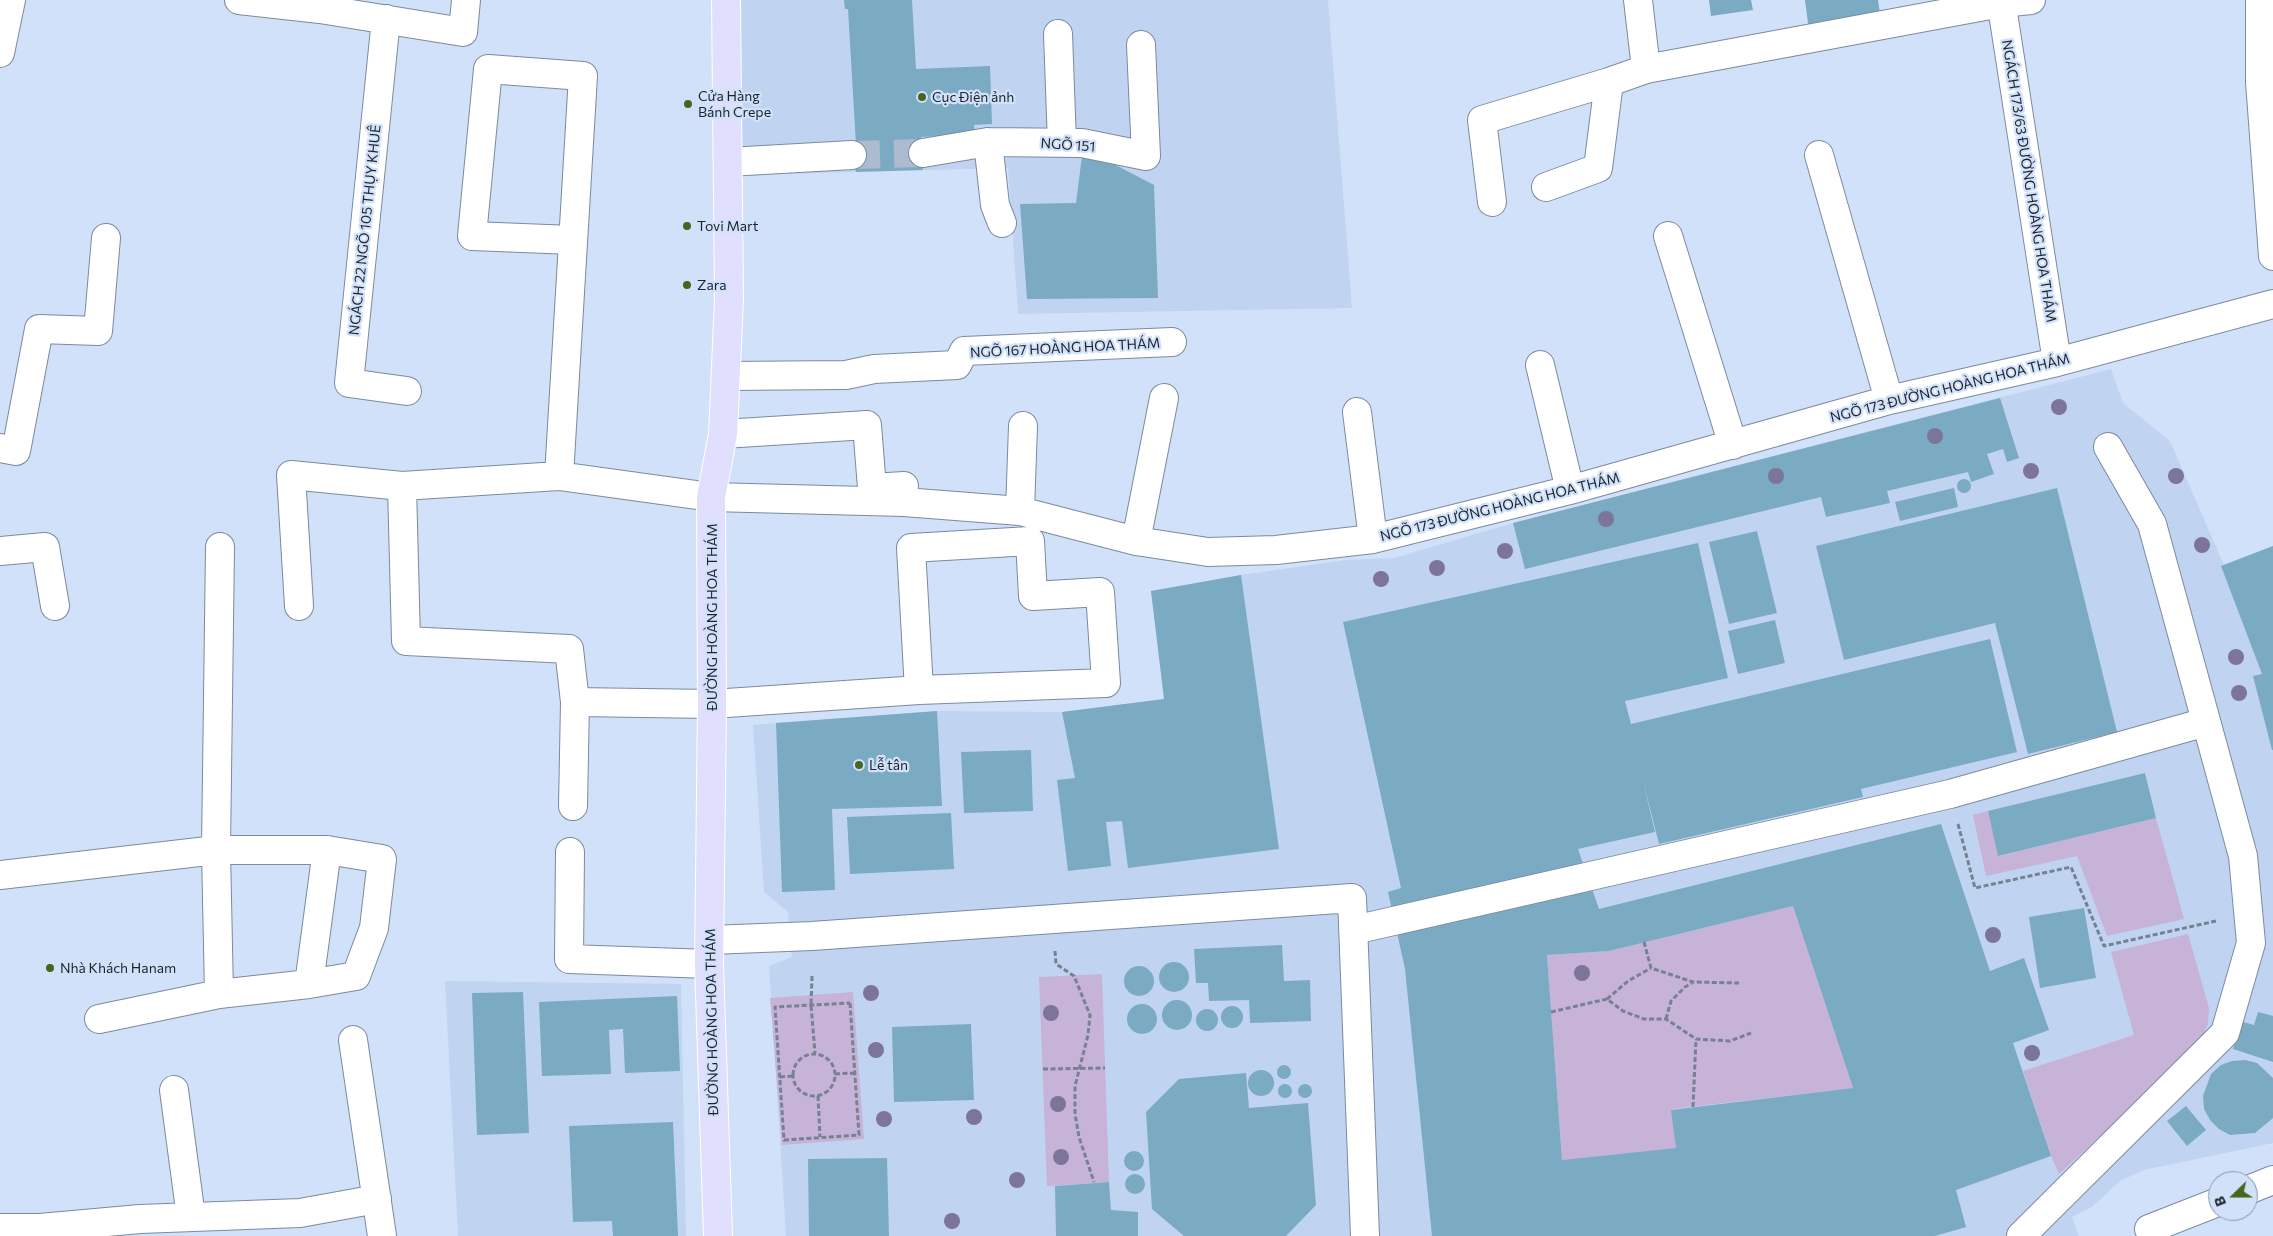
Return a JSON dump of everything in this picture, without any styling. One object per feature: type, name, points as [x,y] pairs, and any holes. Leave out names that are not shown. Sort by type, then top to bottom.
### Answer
[{"type":"main road","name":"ĐƯỜNG HOÀNG HOA THÁM","points":[[718,1236],[709,952],[712,704],[711,497],[723,434],[729,299],[726,0]]},
{"type":"street","points":[[0,53],[11,0]]},
{"type":"street","points":[[239,0],[321,5],[386,19],[463,32],[466,0]]},
{"type":"street","points":[[1638,0],[1646,69]]},
{"type":"street","points":[[1492,202],[1482,120],[1646,69],[2001,1],[2031,0]]},
{"type":"street","points":[[2260,0],[2266,80],[2273,256]]},
{"type":"street","name":"NGÁCH 173/63 ĐƯỜNG HOÀNG HOA THÁM","points":[[2001,1],[2057,362]]},
{"type":"street","name":"NGÁCH 22 NGÕ 105 THỤY KHUÊ","points":[[386,19],[349,383],[407,391]]},
{"type":"street","points":[[1058,34],[1062,143]]},
{"type":"street","name":"NGÕ 151","points":[[923,153],[988,142],[1082,143],[1146,156],[1141,44]]},
{"type":"street","points":[[559,476],[583,76],[488,69],[472,236],[572,240]]},
{"type":"street","points":[[1546,187],[1598,168],[1609,82]]},
{"type":"street","points":[[988,142],[995,205],[1002,223]]},
{"type":"street","points":[[728,162],[852,155]]},
{"type":"street","points":[[1819,155],[1889,400]]},
{"type":"street","points":[[1668,236],[1733,445]]},
{"type":"street","points":[[0,448],[16,452],[40,328],[98,332],[106,238]]},
{"type":"street","name":"NGÕ 173 ĐƯỜNG HOÀNG HOA THÁM","points":[[299,606],[291,476],[402,486],[559,476],[711,497],[904,502],[1020,511],[1136,541],[1208,552],[1276,550],[1373,539],[1570,490],[1889,400],[2057,362],[2273,304]]},
{"type":"street","name":"NGÕ 167 HOÀNG HOA THÁM","points":[[726,376],[846,375],[874,369],[957,365],[964,351],[1172,342]]},
{"type":"street","points":[[1540,365],[1570,490]]},
{"type":"street","points":[[1136,541],[1164,398]]},
{"type":"street","points":[[1357,412],[1373,539]]},
{"type":"street","points":[[723,434],[867,425],[872,488],[914,486]]},
{"type":"street","points":[[1020,511],[1023,426]]},
{"type":"street","points":[[2021,1236],[2225,1033],[2251,943],[2243,856],[2152,524],[2108,447]]},
{"type":"street","points":[[402,486],[406,641],[569,649],[575,702],[573,806]]},
{"type":"street","points":[[575,702],[712,704],[918,690],[1106,683],[1100,592],[1033,596],[1030,541],[911,548],[918,690]]},
{"type":"street","points":[[0,551],[45,547],[55,606]]},
{"type":"street","points":[[219,994],[216,850],[220,547]]},
{"type":"street","points":[[1354,930],[1950,794],[2206,722]]},
{"type":"street","points":[[0,875],[216,850],[327,850],[382,859],[374,928],[356,976],[309,984],[219,994],[99,1019]]},
{"type":"street","points":[[309,984],[327,850]]},
{"type":"street","points":[[570,852],[569,959],[709,952],[822,935],[1352,898],[1365,1236]]},
{"type":"street","points":[[353,1040],[382,1236]]},
{"type":"street","points":[[174,1090],[191,1217]]},
{"type":"street","points":[[2258,1186],[2273,1180]]},
{"type":"street","points":[[0,1228],[40,1228],[85,1222],[300,1213],[377,1199]]},
{"type":"street","points":[[2149,1229],[2208,1206]]},
{"type":"path","points":[[1950,794],[1975,888],[2072,867],[2104,946],[2249,913]]},
{"type":"path","points":[[1644,942],[1651,968]]},
{"type":"path","points":[[1056,964],[1074,976],[1090,1015],[1088,1035],[1076,1086],[1075,1114],[1079,1137],[1094,1182]]},
{"type":"path","points":[[1551,1012],[1607,998],[1628,981],[1651,968],[1693,982],[1739,983]]},
{"type":"path","points":[[812,976],[815,1053]]},
{"type":"path","points":[[1666,1019],[1671,1001],[1685,986],[1693,982]]},
{"type":"path","points":[[1607,998],[1623,1011],[1644,1019],[1666,1019],[1696,1039],[1730,1041],[1751,1033]]},
{"type":"path","points":[[850,1002],[854,1073],[859,1135],[784,1140],[775,1007],[850,1002]]},
{"type":"path","points":[[1693,1107],[1696,1039]]},
{"type":"path","points":[[815,1053],[827,1057],[835,1074],[831,1088],[818,1096],[805,1094],[799,1089],[793,1076],[794,1070],[801,1058],[815,1053]]},
{"type":"path","points":[[1043,1069],[1105,1068]]},
{"type":"path","points":[[835,1074],[854,1073]]},
{"type":"path","points":[[780,1077],[793,1076]]},
{"type":"path","points":[[818,1096],[820,1137]]},
{"type":"shaded area","points":[[741,0],[1328,0],[1352,308],[1018,314],[1008,168],[741,175]]},
{"type":"shaded area","points":[[2111,369],[2123,403],[2170,441],[2224,565],[2273,546],[2273,1143],[2144,1170],[2120,1181],[2092,1207],[2072,1217],[2079,1236],[786,1236],[769,966],[792,957],[788,912],[764,892],[753,725],[937,711],[1062,712],[1164,699],[1151,591],[1241,575],[1345,560],[1394,558],[1513,523]]},
{"type":"shaded area","points":[[1988,811],[1999,856],[2156,818],[2184,919],[2107,936],[2077,856],[1986,876],[1973,815]]},
{"type":"shaded area","points":[[1793,906],[1853,1088],[1672,1109],[1676,1148],[1562,1160],[1547,955],[1609,951]]},
{"type":"shaded area","points":[[2188,934],[2209,1008],[2208,1024],[2199,1045],[2059,1174],[2051,1156],[2023,1071],[2134,1035],[2111,952]]},
{"type":"shaded area","points":[[1102,974],[1109,1182],[1047,1186],[1039,977]]},
{"type":"shaded area","points":[[445,981],[681,984],[686,1236],[458,1236]]},
{"type":"shaded area","points":[[853,992],[864,1139],[782,1145],[770,998]]},
{"type":"building","name":"Cục Điện ảnh","points":[[844,0],[912,0],[916,69],[990,66],[992,124],[974,125],[975,134],[921,137],[923,170],[856,172],[852,155],[856,145],[848,9],[845,9]]},
{"type":"building","points":[[1709,0],[1751,0],[1753,10],[1711,16]]},
{"type":"building","points":[[1805,0],[1878,0],[1881,20],[1809,31]]},
{"type":"building","points":[[1083,148],[1154,185],[1158,298],[1027,299],[1020,204],[1076,203]]},
{"type":"building","points":[[2000,398],[2019,458],[2007,462],[2003,449],[1987,454],[1994,474],[1971,482],[1968,472],[1887,491],[1890,503],[1826,517],[1821,497],[1525,569],[1513,523]]},
{"type":"building","points":[[1961,479],[1967,479],[1971,486],[1967,493],[1961,493],[1957,489],[1957,483]]},
{"type":"building","points":[[1954,488],[1958,507],[1900,521],[1895,502]]},
{"type":"building","points":[[2057,488],[2117,732],[2028,754],[1995,623],[1844,660],[1816,546]]},
{"type":"building","points":[[1757,531],[1777,613],[1729,624],[1709,542]]},
{"type":"building","points":[[1698,543],[1728,678],[1625,701],[1631,724],[1990,639],[2017,752],[1861,789],[1863,797],[1659,844],[1642,777],[1655,832],[1578,849],[1599,909],[1941,824],[1990,971],[2024,958],[2049,1030],[2013,1043],[2051,1156],[1956,1190],[1966,1227],[1935,1236],[1432,1236],[1405,969],[1388,892],[1401,888],[1343,622]],"holes":[[[1793,906],[1853,1088],[1671,1110],[1676,1148],[1562,1160],[1547,955],[1609,951]]]},
{"type":"building","points":[[2273,546],[2272,750],[2253,676],[2262,674],[2221,566]]},
{"type":"building","points":[[1241,575],[1279,849],[1128,868],[1122,821],[1106,822],[1111,866],[1068,871],[1057,780],[1075,778],[1062,712],[1164,699],[1151,591]]},
{"type":"building","points":[[1775,620],[1785,663],[1738,674],[1728,631]]},
{"type":"building","name":"Lễ tân","points":[[937,711],[942,806],[832,809],[835,890],[782,892],[776,723]]},
{"type":"building","points":[[1031,750],[1033,811],[964,813],[961,752]]},
{"type":"building","points":[[2145,773],[2156,818],[1998,856],[1988,811]]},
{"type":"building","points":[[951,813],[954,869],[850,874],[847,817]]},
{"type":"building","points":[[2084,908],[2096,978],[2040,988],[2029,917]]},
{"type":"building","points":[[1282,945],[1284,981],[1310,980],[1311,1021],[1250,1023],[1249,1000],[1209,1001],[1208,983],[1196,983],[1194,949]]},
{"type":"building","points":[[1174,962],[1180,963],[1188,971],[1188,983],[1180,991],[1174,992],[1168,991],[1160,983],[1159,977],[1160,971],[1168,963]]},
{"type":"building","points":[[1139,966],[1145,967],[1153,975],[1153,987],[1145,995],[1139,996],[1133,995],[1125,987],[1124,981],[1125,975],[1133,967]]},
{"type":"building","points":[[523,992],[529,1133],[477,1135],[472,993]]},
{"type":"building","points":[[677,996],[680,1071],[625,1073],[623,1029],[609,1030],[611,1074],[542,1076],[539,1002]]},
{"type":"building","points":[[1177,1000],[1183,1001],[1191,1009],[1191,1021],[1183,1029],[1177,1030],[1171,1029],[1163,1021],[1162,1015],[1163,1009],[1171,1001]]},
{"type":"building","points":[[1142,1004],[1148,1005],[1156,1013],[1156,1025],[1148,1033],[1142,1034],[1136,1033],[1128,1025],[1127,1019],[1128,1013],[1136,1005]]},
{"type":"building","points":[[1232,1006],[1240,1009],[1243,1017],[1240,1025],[1232,1028],[1224,1025],[1221,1017],[1224,1009]]},
{"type":"building","points":[[1203,1009],[1211,1009],[1218,1016],[1218,1024],[1211,1031],[1203,1031],[1196,1024],[1196,1016]]},
{"type":"building","points":[[2258,1012],[2273,1016],[2273,1062],[2233,1049],[2240,1021],[2254,1025]]},
{"type":"building","points":[[971,1024],[974,1100],[894,1102],[892,1027]]},
{"type":"building","points":[[2245,1060],[2257,1063],[2273,1078],[2273,1118],[2255,1133],[2230,1135],[2219,1129],[2210,1120],[2204,1109],[2203,1096],[2211,1074],[2221,1065],[2232,1061]]},
{"type":"building","points":[[1281,1065],[1287,1065],[1291,1072],[1287,1079],[1281,1079],[1277,1075],[1277,1069]]},
{"type":"building","points":[[1261,1070],[1270,1074],[1274,1083],[1270,1092],[1261,1096],[1252,1092],[1248,1083],[1252,1074]]},
{"type":"building","points":[[1246,1073],[1249,1108],[1308,1103],[1316,1205],[1286,1236],[1184,1236],[1152,1209],[1146,1112],[1179,1079]]},
{"type":"building","points":[[1282,1084],[1288,1084],[1292,1091],[1288,1098],[1282,1098],[1278,1094],[1278,1088]]},
{"type":"building","points":[[1302,1084],[1308,1084],[1312,1091],[1308,1098],[1302,1098],[1298,1094],[1298,1088]]},
{"type":"building","points":[[2186,1106],[2206,1130],[2187,1146],[2167,1121]]},
{"type":"building","points":[[673,1122],[678,1236],[613,1236],[612,1221],[573,1222],[569,1126]]},
{"type":"building","points":[[1134,1151],[1141,1154],[1144,1161],[1141,1168],[1134,1171],[1127,1168],[1124,1161],[1127,1154]]},
{"type":"building","points":[[887,1158],[889,1236],[809,1236],[808,1159]]},
{"type":"building","points":[[1135,1174],[1142,1177],[1145,1184],[1142,1191],[1135,1194],[1128,1191],[1125,1184],[1128,1177]]},
{"type":"building","points":[[1109,1182],[1111,1210],[1138,1212],[1138,1236],[1056,1236],[1055,1186]]},
{"type":"tunnel","points":[[852,155],[923,153]]},
{"type":"place","name":"Cục Điện ảnh","points":[[922,97]]},
{"type":"place","name":"Cửa Hàng Bánh Crepe","points":[[688,104]]},
{"type":"place","name":"Tovi Mart","points":[[687,226]]},
{"type":"place","name":"Zara","points":[[687,285]]},
{"type":"place","name":"Lễ tân","points":[[859,765]]},
{"type":"place","name":"Nhà Khách Hanam","points":[[50,968]]}]
